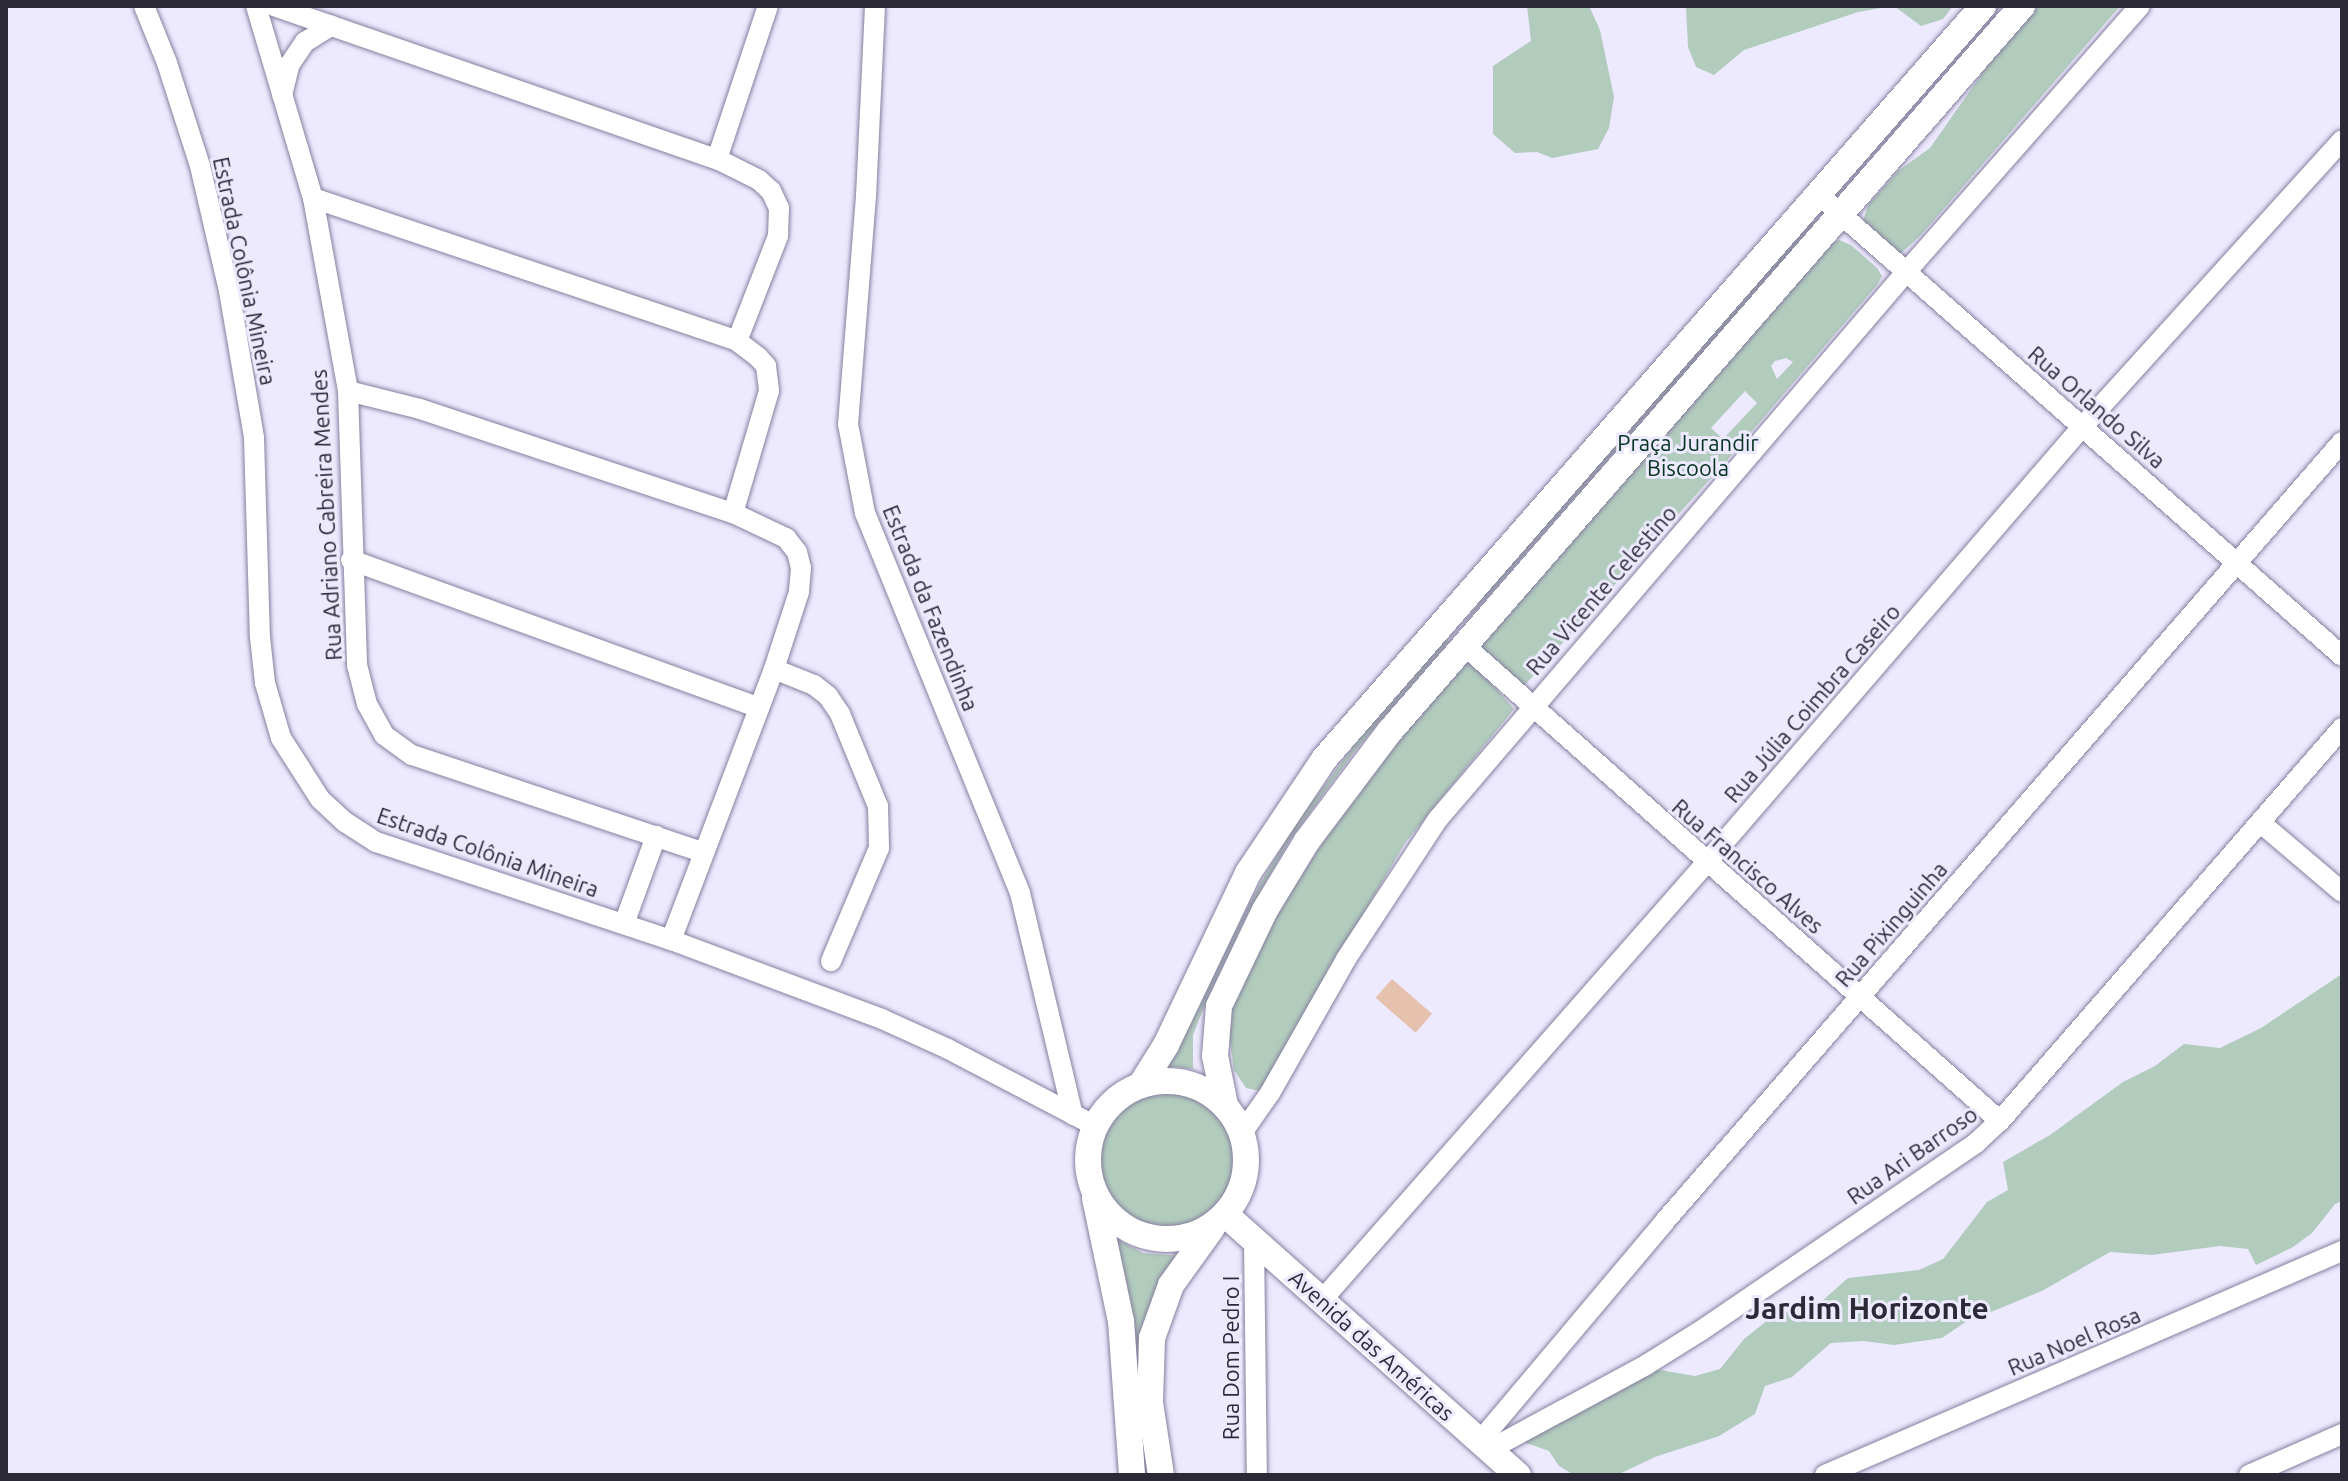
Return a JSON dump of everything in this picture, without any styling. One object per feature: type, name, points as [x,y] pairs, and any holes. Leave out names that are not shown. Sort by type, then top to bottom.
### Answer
[{"type":"main road","points":[[1161,1475],[1150,1402],[1152,1338],[1171,1285],[1238,1197],[1245,1177],[1247,1155],[1242,1133],[1225,1105],[1215,1056],[1219,1006],[1265,910],[1292,864],[1363,765],[1465,646],[1829,204],[1983,6]]},
{"type":"main road","points":[[1141,1085],[1166,1045],[1248,873],[1316,770],[1829,204],[2022,6]]},
{"type":"main road","points":[[1132,1475],[1121,1321],[1092,1187],[1084,1120],[1141,1085],[1163,1080],[1186,1083],[1207,1091],[1225,1105]]},
{"type":"main road","points":[[1092,1187],[1104,1209],[1121,1225],[1143,1236],[1179,1239],[1219,1221]]},
{"type":"main road","name":"Avenida das Américas","points":[[1219,1221],[1254,1241],[1518,1475]]},
{"type":"street","name":"Estrada Colônia Mineira","points":[[144,6],[167,63],[200,166],[229,291],[254,438],[260,637],[265,683],[277,726],[292,761],[320,799],[345,822],[376,842],[671,940],[882,1019],[948,1049],[1084,1120]]},
{"type":"street","name":"Rua Adriano Cabreira Mendes","points":[[256,6],[281,99],[313,198],[348,391],[351,560],[357,665],[367,704],[384,735],[412,755],[702,852]]},
{"type":"street","points":[[274,6],[717,159],[759,180],[771,191],[779,208],[778,236],[737,341]]},
{"type":"street","points":[[717,159],[768,6]]},
{"type":"street","name":"Estrada da Fazendinha","points":[[875,6],[866,196],[848,424],[865,513],[999,833],[1020,893],[1084,1120]]},
{"type":"street","name":"Rua Vicente Celestino","points":[[1242,1133],[1400,874],[1438,819],[1907,271],[2140,6]]},
{"type":"street","points":[[281,99],[290,64],[305,42],[331,26]]},
{"type":"street","name":"Rua Júlia Coimbra Caseiro","points":[[1322,1300],[1707,862],[2082,427],[2342,140]]},
{"type":"street","points":[[313,198],[737,341],[766,366],[769,391],[733,513]]},
{"type":"street","name":"Rua Orlando Silva","points":[[1829,204],[2342,656]]},
{"type":"street","points":[[348,391],[420,409],[733,513],[769,527],[786,538],[797,552],[801,568],[799,592],[774,669],[671,940]]},
{"type":"street","name":"Rua Pixinguinha","points":[[1484,1445],[1860,997],[2342,442]]},
{"type":"street","points":[[351,560],[759,708]]},
{"type":"street","name":"Rua Francisco Alves","points":[[1465,646],[2000,1121]]},
{"type":"street","points":[[774,669],[814,685],[828,696],[840,714],[878,806],[879,848],[831,961]]},
{"type":"street","name":"Rua Ari Barroso","points":[[1484,1445],[1691,1337],[1976,1143],[2000,1121],[2342,728]]},
{"type":"street","points":[[2261,823],[2342,892]]},
{"type":"street","points":[[624,924],[656,836]]},
{"type":"street","name":"Rua Dom Pedro I","points":[[1254,1241],[1257,1475]]},
{"type":"street","name":"Rua Noel Rosa","points":[[1825,1475],[2342,1251]]},
{"type":"street","points":[[2249,1475],[2342,1434]]},
{"type":"green space","points":[[1527,6],[1589,6],[1600,30],[1614,97],[1609,128],[1598,149],[1552,158],[1537,152],[1515,153],[1493,134],[1493,66],[1531,41]]},
{"type":"green space","points":[[1686,6],[1893,6],[1858,12],[1744,50],[1714,75],[1696,67],[1688,47]]},
{"type":"green space","points":[[1894,6],[1953,6],[1943,19],[1921,26]]},
{"type":"green space","points":[[1997,6],[2001,6],[1837,194],[1840,188]]},
{"type":"green space","points":[[2036,6],[2120,6],[1920,236],[1900,254],[1863,222],[1868,205],[1898,171],[1930,148],[1995,55]]},
{"type":"green space","points":[[1811,221],[1815,224],[1463,625],[1488,591]]},
{"type":"green space","name":"Praça Jurandir Biscoola","points":[[1839,240],[1851,245],[1877,268],[1882,276],[1877,285],[1728,459],[1524,686],[1501,674],[1478,643],[1828,246]],"holes":[[[1786,358],[1793,362],[1777,379],[1771,366],[1775,361]],[[1745,391],[1757,403],[1723,439],[1711,428]]]},
{"type":"green space","points":[[1445,638],[1449,642],[1355,751],[1290,840],[1244,921],[1200,1017],[1193,1035],[1193,1069],[1165,1066],[1261,882],[1297,822],[1355,744]]},
{"type":"green space","points":[[1467,661],[1471,661],[1514,709],[1405,843],[1260,1091],[1246,1088],[1234,1070],[1228,1027],[1232,1004],[1244,977],[1282,906],[1349,801],[1396,740]]},
{"type":"green space","points":[[2342,974],[2342,1201],[2335,1204],[2312,1233],[2293,1247],[2256,1265],[2248,1249],[2220,1246],[2152,1255],[2110,1252],[2042,1291],[1964,1323],[1942,1338],[1894,1345],[1864,1341],[1831,1343],[1792,1377],[1765,1386],[1755,1414],[1719,1436],[1655,1457],[1617,1475],[1574,1475],[1559,1466],[1549,1451],[1523,1442],[1654,1369],[1695,1376],[1720,1369],[1744,1339],[1773,1316],[1822,1301],[1848,1278],[1919,1270],[1943,1259],[1987,1202],[2008,1190],[2003,1162],[2050,1135],[2123,1082],[2155,1066],[2184,1044],[2220,1048],[2261,1028]]},
{"type":"green space","points":[[1168,1093],[1194,1098],[1217,1113],[1232,1136],[1237,1162],[1232,1188],[1217,1211],[1194,1226],[1168,1231],[1142,1226],[1119,1211],[1104,1188],[1099,1162],[1104,1136],[1119,1113],[1142,1098]]},
{"type":"green space","points":[[1114,1238],[1143,1253],[1180,1256],[1156,1293],[1143,1323],[1143,1444],[1147,1475],[1141,1449],[1134,1324]]},
{"type":"building","points":[[1392,979],[1432,1014],[1416,1033],[1376,998]]},
{"type":"district","name":"Jardim Horizonte","points":[[1867,1308]]}]
